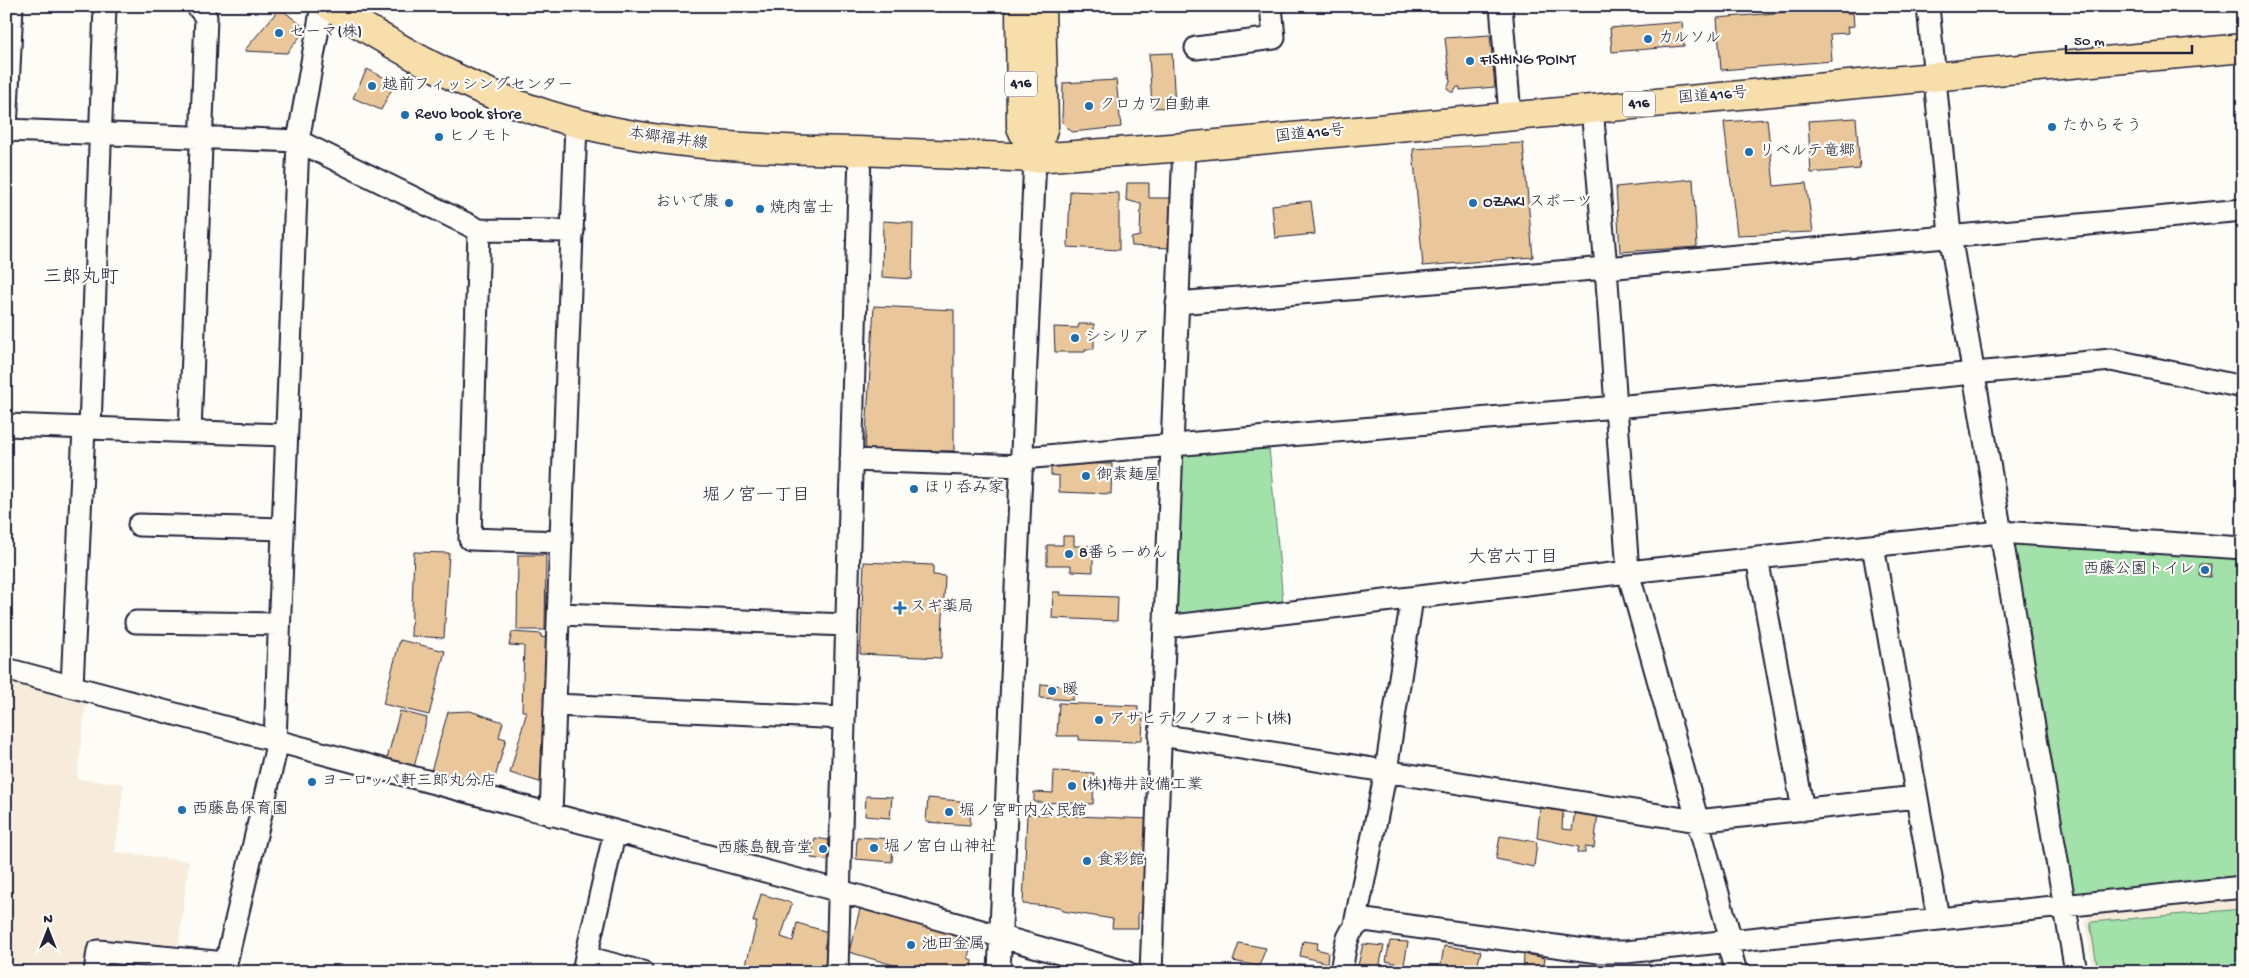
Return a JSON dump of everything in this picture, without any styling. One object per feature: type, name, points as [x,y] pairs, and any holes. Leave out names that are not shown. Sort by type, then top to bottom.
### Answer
[{"type":"main road","name":"本郷福井線","points":[[330,6],[393,45],[467,83],[512,102],[576,123],[616,133],[688,144],[1035,158]]},
{"type":"main road","name":"416","points":[[1020,6],[1021,127],[1035,158]]},
{"type":"main road","name":"416","points":[[1035,158],[1044,126],[1041,6]]},
{"type":"main road","name":"国道416号","points":[[1035,158],[1184,147],[1510,115],[2243,48]]},
{"type":"street","points":[[12,6],[8,44],[6,130],[298,141],[479,230],[573,231]]},
{"type":"street","points":[[72,686],[87,428],[105,6]]},
{"type":"street","points":[[190,432],[206,17],[197,6]]},
{"type":"street","points":[[95,972],[98,951],[226,963],[276,741],[298,141],[322,6]]},
{"type":"street","points":[[1196,48],[1274,38],[1271,6]]},
{"type":"street","points":[[1501,6],[1510,115]]},
{"type":"street","points":[[1928,6],[1950,235],[2076,972]]},
{"type":"street","points":[[1592,108],[1606,268],[1628,572],[1697,821],[1736,972]]},
{"type":"street","points":[[551,815],[576,123]]},
{"type":"street","points":[[1151,972],[1184,147]]},
{"type":"street","points":[[837,972],[860,152]]},
{"type":"street","points":[[999,972],[1035,158]]},
{"type":"street","points":[[1178,303],[1606,268],[1950,235],[2243,210]]},
{"type":"street","points":[[479,230],[470,539],[561,542]]},
{"type":"street","points":[[852,460],[1023,462],[1172,444],[1616,407],[2111,360],[2243,387]]},
{"type":"street","points":[[6,425],[286,435]]},
{"type":"street","points":[[139,525],[283,529]]},
{"type":"street","points":[[1165,627],[1628,572],[2000,532],[2243,548]]},
{"type":"street","points":[[1873,546],[1938,918]]},
{"type":"street","points":[[1757,558],[1803,810]]},
{"type":"street","points":[[1341,972],[1348,934],[1355,924],[1386,771],[1412,598]]},
{"type":"street","points":[[559,614],[847,625]]},
{"type":"street","points":[[136,622],[279,624]]},
{"type":"street","points":[[6,669],[840,891],[1001,935],[1126,972]]},
{"type":"street","points":[[555,705],[844,718]]},
{"type":"street","points":[[1160,735],[1697,821],[1916,797]]},
{"type":"street","points":[[615,831],[584,964],[642,972]]},
{"type":"street","points":[[1355,924],[1365,920],[1599,952],[1626,952],[2243,887]]},
{"type":"shaded area","points":[[6,682],[86,702],[77,779],[124,784],[115,852],[189,861],[179,943],[174,949],[92,938],[87,972],[6,972]]},
{"type":"shaded area","points":[[2243,896],[2243,972],[2093,972],[2085,920],[2093,912]]},
{"type":"green space","points":[[1268,436],[1284,613],[1165,627],[1172,444]]},
{"type":"green space","points":[[2011,543],[2243,552],[2243,878],[2071,896]]},
{"type":"green space","points":[[2243,909],[2243,972],[2098,972],[2090,922]]},
{"type":"building","points":[[1845,7],[1846,13],[1853,13],[1854,26],[1847,27],[1848,33],[1830,34],[1832,61],[1721,70],[1717,18]]},
{"type":"building","points":[[280,8],[306,29],[287,53],[244,51]]},
{"type":"building","points":[[1682,22],[1684,46],[1612,52],[1610,28]]},
{"type":"building","points":[[1490,35],[1495,87],[1460,90],[1460,87],[1457,87],[1454,92],[1451,92],[1447,89],[1450,82],[1445,38]]},
{"type":"building","points":[[1172,53],[1175,107],[1152,108],[1149,54]]},
{"type":"building","points":[[367,69],[395,83],[381,110],[353,98]]},
{"type":"building","points":[[1116,80],[1121,127],[1072,132],[1062,122],[1063,83]]},
{"type":"building","points":[[1856,118],[1860,169],[1811,173],[1808,121]]},
{"type":"building","name":"リベルテ竜郷","points":[[1767,119],[1774,186],[1806,183],[1813,232],[1737,235],[1724,122]]},
{"type":"building","name":"OZAKI スポーツ","points":[[1523,143],[1533,257],[1423,266],[1413,149]]},
{"type":"building","name":"OZAKI スポーツ","points":[[1693,179],[1697,247],[1620,252],[1616,187]]},
{"type":"building","points":[[1127,183],[1149,183],[1149,198],[1172,198],[1170,248],[1132,246],[1131,238],[1140,236],[1141,204],[1126,200]]},
{"type":"building","points":[[1070,191],[1119,193],[1119,250],[1068,247]]},
{"type":"building","points":[[1311,201],[1315,234],[1275,238],[1272,205]]},
{"type":"building","points":[[883,221],[913,223],[912,279],[882,277]]},
{"type":"building","points":[[874,306],[954,310],[954,451],[865,450]]},
{"type":"building","points":[[1079,324],[1094,324],[1094,349],[1085,349],[1085,352],[1055,352],[1054,327],[1078,328]]},
{"type":"building","points":[[1051,463],[1112,464],[1111,494],[1059,492],[1059,476],[1051,475]]},
{"type":"building","points":[[1063,536],[1074,536],[1074,546],[1093,546],[1093,572],[1071,571],[1071,565],[1047,565],[1047,545],[1063,545]]},
{"type":"building","points":[[414,552],[449,553],[444,638],[411,636]]},
{"type":"building","points":[[518,555],[546,555],[545,630],[517,630]]},
{"type":"building","points":[[864,562],[933,565],[933,575],[945,576],[941,658],[860,654]]},
{"type":"building","name":"西藤公園トイレ","points":[[2200,564],[2211,564],[2210,577],[2199,576]]},
{"type":"building","points":[[1053,592],[1061,592],[1060,595],[1118,597],[1117,621],[1052,618]]},
{"type":"building","points":[[512,632],[541,634],[541,637],[547,638],[543,783],[510,773],[527,711],[522,711],[524,646],[509,645]]},
{"type":"building","points":[[400,640],[445,651],[429,715],[383,704]]},
{"type":"building","points":[[1041,684],[1074,687],[1073,700],[1040,698]]},
{"type":"building","points":[[1059,703],[1138,706],[1138,714],[1143,714],[1142,740],[1136,740],[1136,742],[1079,740],[1079,736],[1057,736]]},
{"type":"building","points":[[400,711],[427,718],[414,767],[387,759]]},
{"type":"building","points":[[470,711],[503,722],[499,737],[506,739],[492,788],[431,771],[448,712]]},
{"type":"building","points":[[1054,771],[1094,773],[1093,804],[1034,802],[1034,792],[1053,793]]},
{"type":"building","points":[[866,796],[892,797],[890,818],[865,816]]},
{"type":"building","name":"堀ノ宮町内公民館","points":[[928,798],[971,802],[970,825],[926,822]]},
{"type":"building","points":[[1540,808],[1563,811],[1562,829],[1572,830],[1575,811],[1598,813],[1594,848],[1585,847],[1585,853],[1577,853],[1579,847],[1537,838]]},
{"type":"building","name":"食彩館","points":[[1027,814],[1149,819],[1147,908],[1138,914],[1138,928],[1112,928],[1113,919],[1063,911],[1060,907],[1023,904]]},
{"type":"building","points":[[1500,836],[1537,842],[1534,867],[1496,859]]},
{"type":"building","name":"堀ノ宮白山神社","points":[[857,837],[893,839],[892,862],[856,859]]},
{"type":"building","name":"西藤島観音堂","points":[[815,838],[835,841],[832,861],[811,858]]},
{"type":"building","points":[[761,894],[792,903],[781,937],[793,941],[797,923],[828,932],[824,948],[829,949],[823,972],[744,972],[757,922],[753,922]]},
{"type":"building","name":"池田金属","points":[[860,909],[972,938],[968,958],[972,960],[971,972],[917,972],[849,952]]},
{"type":"building","points":[[1303,941],[1318,943],[1316,949],[1328,952],[1327,963],[1300,956]]},
{"type":"building","points":[[1390,941],[1408,942],[1404,965],[1386,961]]},
{"type":"building","points":[[1239,943],[1266,948],[1259,966],[1233,961]]},
{"type":"building","points":[[1363,944],[1384,946],[1378,972],[1357,970]]},
{"type":"building","points":[[1444,946],[1481,951],[1476,972],[1440,971]]},
{"type":"building","points":[[1524,954],[1545,958],[1543,972],[1523,972]]},
{"type":"building","points":[[1298,964],[1313,965],[1313,971],[1317,972],[1298,972]]},
{"type":"building","points":[[1580,964],[1595,966],[1596,972],[1581,972]]},
{"type":"place","name":"セーマ(株)","points":[[279,33]]},
{"type":"place","name":"カルソル","points":[[1648,39]]},
{"type":"place","name":"FISHING POINT","points":[[1470,61]]},
{"type":"place","name":"越前フィッシングセンター","points":[[372,86]]},
{"type":"place","name":"クロカワ自動車","points":[[1089,106]]},
{"type":"place","name":"Revo book store","points":[[405,115]]},
{"type":"place","name":"たからそう","points":[[2052,127]]},
{"type":"place","name":"ヒノモト","points":[[439,137]]},
{"type":"place","name":"リベルテ竜郷","points":[[1749,152]]},
{"type":"place","name":"おいで康","points":[[729,203]]},
{"type":"place","name":"OZAKI スポーツ","points":[[1473,203]]},
{"type":"place","name":"焼肉富士","points":[[760,209]]},
{"type":"place","name":"シシリア","points":[[1075,338]]},
{"type":"place","name":"御素麺屋","points":[[1086,476]]},
{"type":"place","name":"ほり呑み家","points":[[914,489]]},
{"type":"place","name":"8番らーめん","points":[[1069,554]]},
{"type":"place","name":"西藤公園トイレ","points":[[2205,570]]},
{"type":"place","name":"スギ薬局","points":[[900,608]]},
{"type":"place","name":"暖","points":[[1052,691]]},
{"type":"place","name":"アサヒテクノフォート(株)","points":[[1099,720]]},
{"type":"place","name":"ヨーロッパ軒三郎丸分店","points":[[312,782]]},
{"type":"place","name":"(株)梅井設備工業","points":[[1072,786]]},
{"type":"place","name":"西藤島保育園","points":[[182,810]]},
{"type":"place","name":"堀ノ宮町内公民館","points":[[949,812]]},
{"type":"place","name":"堀ノ宮白山神社","points":[[874,848]]},
{"type":"place","name":"西藤島観音堂","points":[[823,849]]},
{"type":"place","name":"食彩館","points":[[1087,861]]},
{"type":"place","name":"池田金属","points":[[911,945]]},
{"type":"district","name":"三郎丸町","points":[[81,278]]},
{"type":"district","name":"堀ノ宮一丁目","points":[[756,496]]},
{"type":"district","name":"大宮六丁目","points":[[1513,558]]}]
